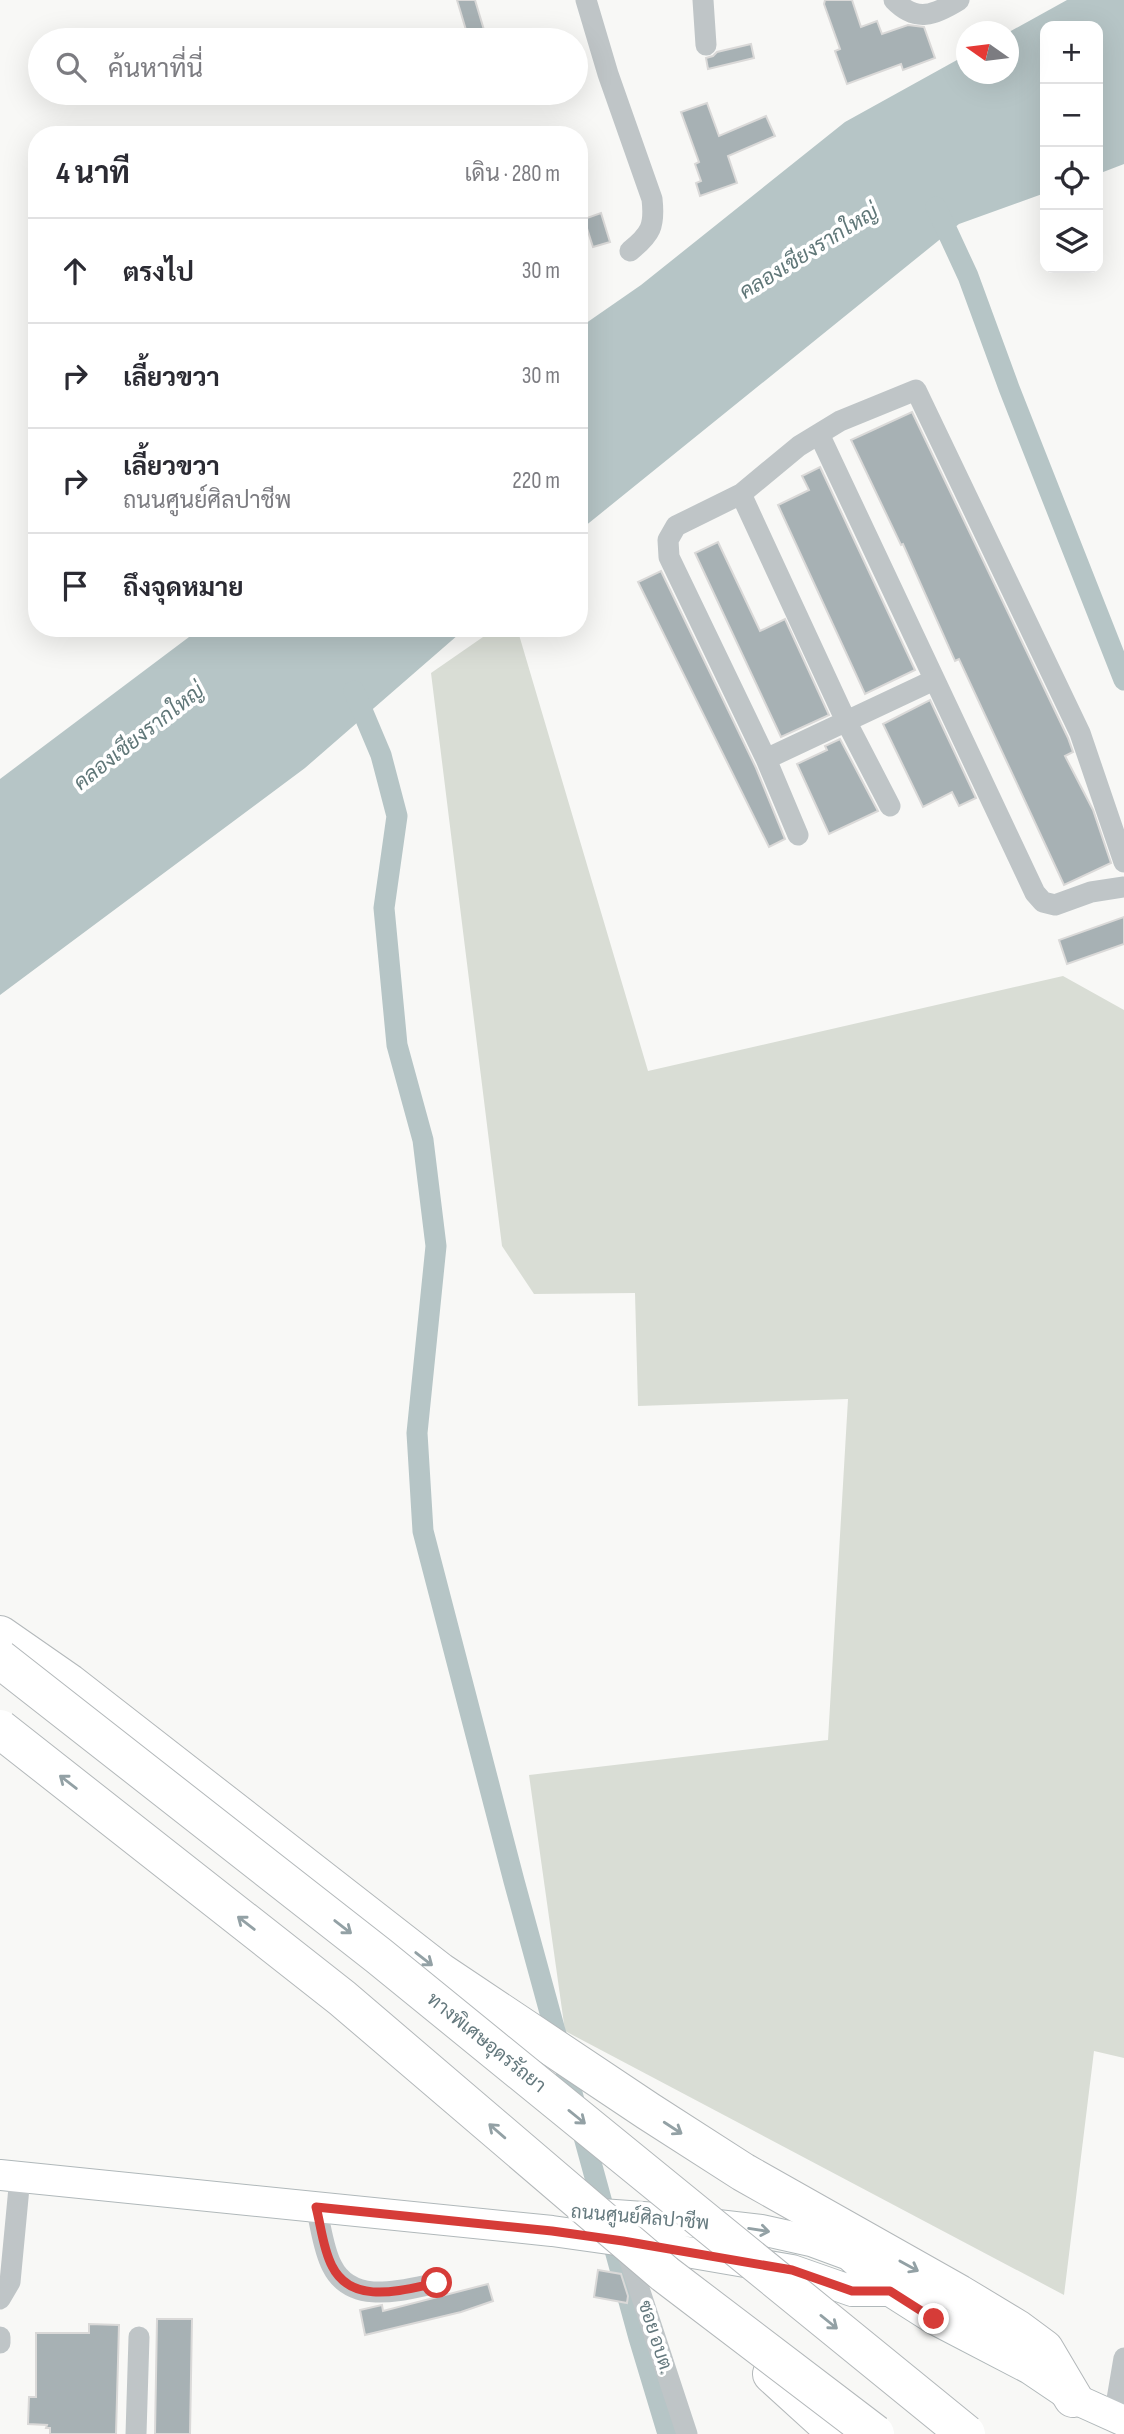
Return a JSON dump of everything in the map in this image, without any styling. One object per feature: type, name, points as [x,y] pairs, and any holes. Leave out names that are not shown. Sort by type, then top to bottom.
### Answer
[{"type":"highway","points":[[0,1635],[69,1683],[440,1972],[743,2172],[1017,2329],[1044,2350],[1073,2398]]},
{"type":"highway","name":"ทางพิเศษอุดรรัถยา","points":[[0,1659],[379,1956],[967,2434]]},
{"type":"highway","points":[[0,1729],[342,1998],[664,2274],[838,2434]]},
{"type":"highway","points":[[664,2274],[875,2434]]},
{"type":"main road","name":"ถนนศูนย์ศิลปาชีพ","points":[[10,2176],[373,2212],[623,2241],[792,2270],[852,2291],[890,2291]]},
{"type":"main road","name":"ถนนศูนย์ศิลปาชีพ","points":[[373,2212],[562,2211],[761,2230],[811,2241],[849,2255],[890,2291],[934,2319],[1030,2370],[1073,2398],[1119,2419]]},
{"type":"street","points":[[586,0],[608,74],[652,198],[654,214],[651,230],[630,251]]},
{"type":"street","points":[[703,0],[706,45]]},
{"type":"street","points":[[894,0],[913,13],[932,15],[959,0]]},
{"type":"street","points":[[798,835],[766,759],[669,558],[668,540],[676,526],[741,494],[799,446],[840,421],[916,390],[1080,733],[1124,862]]},
{"type":"street","points":[[819,434],[1035,893],[1043,902],[1055,905],[1091,892],[1124,887]]},
{"type":"street","points":[[741,494],[846,721],[890,806]]},
{"type":"street","points":[[766,759],[934,680]]},
{"type":"street","points":[[0,2300],[10,2282],[7,2238],[10,2176]]},
{"type":"street","points":[[316,2207],[331,2265],[344,2282],[359,2290],[381,2293],[437,2283]]},
{"type":"street","name":"ซอย อบต.","points":[[623,2241],[687,2434]]},
{"type":"street","points":[[0,2337],[0,2343]]},
{"type":"street","points":[[136,2434],[138,2337]]},
{"type":"street","points":[[1119,2419],[1124,2358]]},
{"type":"shaded area","points":[[483,637],[520,637],[648,1071],[1063,976],[1124,1010],[1124,2058],[1094,2051],[1064,2295],[565,2031],[529,1775],[828,1740],[848,1399],[638,1406],[635,1293],[534,1294],[502,1246],[431,673]]},
{"type":"water","name":"คลองเชียงรากใหญ่","points":[[1067,0],[1124,0],[1124,164],[1103,172],[1103,21],[1040,21],[1040,195],[959,224],[588,524],[588,322],[641,285],[845,122],[956,61],[956,84],[1019,84],[1019,26]]},
{"type":"water","name":"คลองเชียงรากใหญ่","points":[[189,637],[456,637],[305,768],[0,995],[0,779]]},
{"type":"building","points":[[457,0],[475,0],[483,28],[465,28]]},
{"type":"building","points":[[825,0],[852,0],[861,27],[877,21],[882,34],[908,25],[924,27],[935,58],[903,70],[901,64],[847,84],[835,51],[840,49],[824,4]]},
{"type":"building","points":[[751,44],[754,58],[708,69],[706,58],[717,52]]},
{"type":"building","points":[[707,103],[719,136],[766,116],[775,136],[728,156],[737,183],[700,196],[696,183],[701,181],[695,164],[699,162],[681,112]]},
{"type":"building","points":[[601,213],[610,242],[593,247],[588,231],[588,218]]},
{"type":"building","points":[[912,412],[1068,738],[1073,752],[1065,756],[1093,810],[1111,863],[1064,885],[959,659],[955,661],[903,544],[901,545],[851,440]]},
{"type":"building","points":[[820,467],[915,670],[865,694],[778,505],[809,490],[802,476]]},
{"type":"building","points":[[718,542],[760,631],[785,619],[829,715],[781,737],[695,553]]},
{"type":"building","points":[[661,571],[756,768],[785,839],[769,847],[638,582]]},
{"type":"building","points":[[930,700],[976,798],[959,806],[952,792],[923,807],[883,724]]},
{"type":"building","points":[[840,739],[878,811],[829,834],[797,764],[827,750],[825,746]]},
{"type":"building","points":[[1124,917],[1124,944],[1067,964],[1059,940]]},
{"type":"building","points":[[598,2270],[621,2274],[628,2296],[627,2303],[594,2297]]},
{"type":"building","points":[[488,2284],[493,2301],[461,2312],[365,2335],[360,2310],[382,2305],[383,2311]]},
{"type":"building","points":[[157,2319],[192,2319],[190,2434],[155,2434]]},
{"type":"building","points":[[89,2324],[119,2325],[116,2434],[50,2434],[47,2425],[28,2424],[29,2397],[36,2397],[36,2333],[89,2333]]},
{"type":"waterway","points":[[936,207],[968,276],[1124,680]]},
{"type":"waterway","points":[[354,691],[381,755],[397,816],[384,908],[397,1045],[423,1140],[436,1246],[417,1433],[423,1531],[514,1881],[639,2338],[668,2434]]},
{"type":"route","points":[[437,2283],[381,2293],[359,2290],[344,2282],[331,2265],[316,2207],[552,2231],[792,2270],[852,2291],[890,2291],[934,2319]]}]
